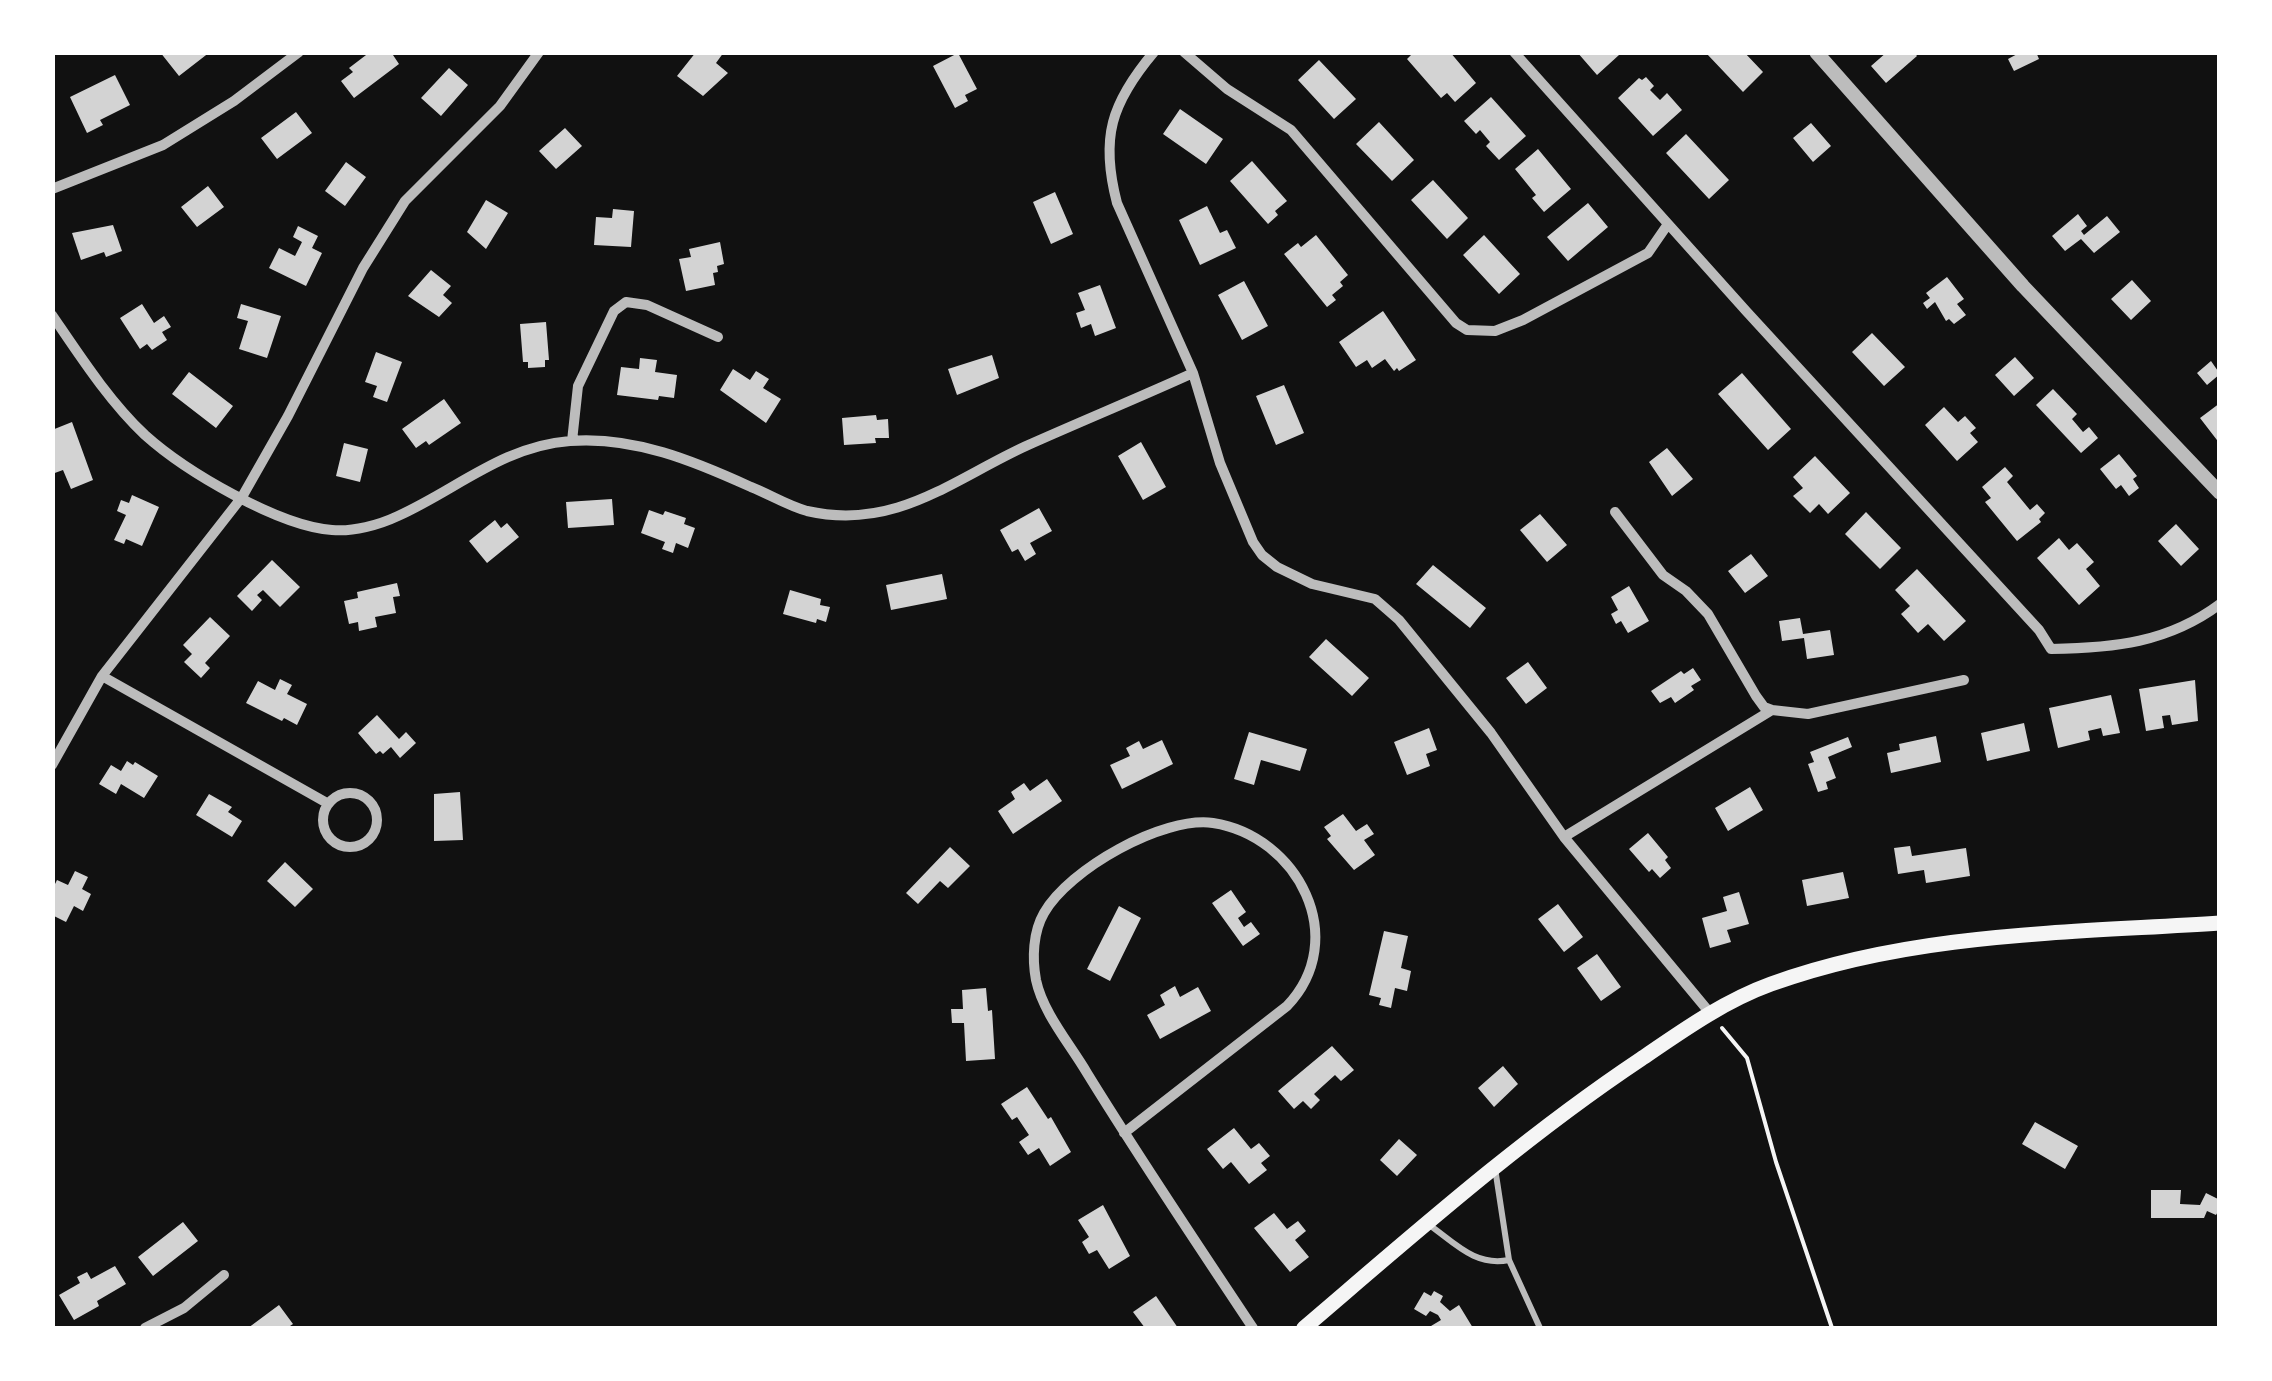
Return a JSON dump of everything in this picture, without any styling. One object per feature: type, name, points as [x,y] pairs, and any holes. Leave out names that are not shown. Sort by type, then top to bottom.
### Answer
[{"type":"main road","points":[[1304,1328],[1588,1095],[1710,1013],[1768,985],[1884,953],[2014,937],[2220,923]]},
{"type":"street","points":[[52,188],[163,145],[234,101],[299,52]]},
{"type":"street","points":[[52,765],[102,676],[242,496],[405,200],[500,106],[539,52]]},
{"type":"street","points":[[1154,52],[1132,78],[1121,99],[1106,145],[1117,203],[1193,374],[1220,464],[1253,542],[1277,567],[1312,584],[1375,600],[1399,620],[1491,733],[1564,837],[1710,1013]]},
{"type":"street","points":[[1184,52],[1227,90],[1290,130],[1467,330],[1495,331],[1523,320],[1648,253],[1668,224]]},
{"type":"street","points":[[1514,52],[2039,630],[2051,649],[2124,646],[2156,638],[2185,627],[2220,604]]},
{"type":"street","points":[[1816,52],[2023,286],[2220,494]]},
{"type":"street","points":[[572,440],[578,386],[614,310],[626,302],[647,305],[718,337]]},
{"type":"street","points":[[52,315],[94,374],[146,435],[205,480],[312,527],[335,530],[367,527],[400,516],[506,456],[537,445],[572,440],[674,454],[806,510],[866,514],[894,511],[929,498],[1022,448],[1193,374]]},
{"type":"street","points":[[1616,512],[1664,575],[1708,614],[1764,707],[1808,714],[1964,680]]},
{"type":"street","points":[[102,676],[326,803]]},
{"type":"street","points":[[1564,837],[1772,710]]},
{"type":"street","points":[[356,793],[368,799],[376,815],[373,839],[356,848],[334,842],[323,824],[326,803],[356,793]]},
{"type":"street","points":[[1124,1133],[1287,1006],[1312,968],[1316,951],[1314,916],[1302,886],[1274,852],[1237,829],[1192,822],[1150,834],[1083,874],[1053,900],[1039,925],[1034,960],[1042,998],[1124,1133],[1253,1328]]},
{"type":"street","points":[[144,1328],[184,1308],[224,1275]]},
{"type":"lane","points":[[1495,1168],[1509,1260],[1540,1328]]},
{"type":"lane","points":[[1428,1224],[1478,1260],[1490,1264],[1509,1260]]},
{"type":"path","points":[[1710,1013],[1747,1058],[1776,1162],[1832,1328]]},
{"type":"building","points":[[160,52],[210,52],[179,76]]},
{"type":"building","points":[[370,52],[391,52],[399,64],[354,98],[341,81],[353,72],[349,68]]},
{"type":"building","points":[[696,52],[724,52],[716,63],[728,73],[703,96],[677,76]]},
{"type":"building","points":[[1414,52],[1450,52],[1476,83],[1455,102],[1447,93],[1441,98],[1407,59]]},
{"type":"building","points":[[1577,52],[1616,52],[1619,55],[1597,75]]},
{"type":"building","points":[[1708,52],[1744,52],[1763,72],[1743,92]]},
{"type":"building","points":[[1887,52],[1914,52],[1917,56],[1886,83],[1871,66]]},
{"type":"building","points":[[2021,52],[2036,52],[2039,59],[2014,71],[2008,59]]},
{"type":"building","points":[[958,53],[977,89],[965,95],[968,101],[955,108],[933,66]]},
{"type":"building","points":[[1319,60],[1356,99],[1334,119],[1298,80]]},
{"type":"building","points":[[449,68],[468,85],[441,116],[421,98]]},
{"type":"building","points":[[115,75],[130,105],[100,120],[103,125],[87,133],[70,97]]},
{"type":"building","points":[[1646,77],[1654,86],[1650,90],[1660,100],[1667,93],[1682,110],[1653,136],[1618,98],[1639,78]]},
{"type":"building","points":[[1491,97],[1526,136],[1499,160],[1486,146],[1490,142],[1480,130],[1476,134],[1464,121]]},
{"type":"building","points":[[1180,109],[1223,139],[1206,164],[1163,134]]},
{"type":"building","points":[[296,112],[312,133],[277,159],[261,138]]},
{"type":"building","points":[[1379,122],[1414,160],[1392,181],[1356,144]]},
{"type":"building","points":[[1811,123],[1831,146],[1813,162],[1793,138]]},
{"type":"building","points":[[565,128],[582,146],[556,169],[539,151]]},
{"type":"building","points":[[1686,134],[1729,180],[1709,199],[1666,153]]},
{"type":"building","points":[[1538,149],[1571,189],[1544,212],[1515,169]]},
{"type":"building","points":[[1252,161],[1287,201],[1268,224],[1230,181]]},
{"type":"building","points":[[346,162],[366,177],[345,206],[325,191]]},
{"type":"building","points":[[1433,180],[1468,218],[1447,239],[1411,200]]},
{"type":"building","points":[[208,186],[224,207],[197,227],[181,207]]},
{"type":"building","points":[[1055,192],[1073,234],[1051,244],[1033,202]]},
{"type":"building","points":[[486,200],[508,213],[486,249],[467,232]]},
{"type":"building","points":[[1588,203],[1608,227],[1568,261],[1547,237]]},
{"type":"building","points":[[1207,206],[1220,233],[1227,230],[1236,248],[1200,265],[1179,220]]},
{"type":"building","points":[[613,209],[634,211],[631,247],[594,245],[596,217],[612,218]]},
{"type":"building","points":[[2078,214],[2087,226],[2081,231],[2084,235],[2107,216],[2120,232],[2094,253],[2081,239],[2065,251],[2052,236]]},
{"type":"building","points":[[113,225],[122,251],[81,260],[72,233]]},
{"type":"building","points":[[298,226],[318,236],[312,248],[322,253],[306,286],[269,268],[279,248],[295,256],[302,242],[293,237]]},
{"type":"building","points":[[1316,235],[1348,275],[1332,295],[1336,300],[1327,307],[1284,254]]},
{"type":"building","points":[[1484,235],[1520,274],[1499,294],[1463,255]]},
{"type":"building","points":[[720,242],[724,264],[713,273],[715,285],[686,291],[679,259],[691,257],[689,249]]},
{"type":"building","points":[[431,270],[451,286],[443,295],[452,303],[439,317],[408,296]]},
{"type":"building","points":[[1947,277],[1964,299],[1957,304],[1966,315],[1954,324],[1946,321],[1935,302],[1927,309],[1923,303],[1930,298],[1926,293]]},
{"type":"building","points":[[2132,280],[2151,301],[2131,320],[2111,299]]},
{"type":"building","points":[[1244,281],[1268,326],[1242,340],[1218,295]]},
{"type":"building","points":[[1100,285],[1116,328],[1095,336],[1091,324],[1081,328],[1076,313],[1085,310],[1078,293]]},
{"type":"building","points":[[142,304],[154,323],[164,316],[171,327],[162,332],[167,340],[152,350],[147,344],[140,349],[120,318]]},
{"type":"building","points":[[241,304],[281,316],[267,358],[239,349],[248,321],[237,318]]},
{"type":"building","points":[[1383,311],[1416,360],[1399,371],[1394,371],[1385,359],[1372,368],[1367,360],[1356,367],[1339,342]]},
{"type":"building","points":[[546,322],[549,360],[545,360],[545,367],[528,368],[528,362],[523,362],[520,324]]},
{"type":"building","points":[[1872,333],[1905,367],[1884,386],[1852,352]]},
{"type":"building","points":[[376,352],[402,362],[387,402],[373,397],[377,386],[365,382]]},
{"type":"building","points":[[992,355],[999,378],[957,395],[948,369]]},
{"type":"building","points":[[2015,357],[2034,378],[2014,396],[1995,375]]},
{"type":"building","points":[[640,358],[657,360],[655,372],[677,375],[674,398],[617,395],[621,367],[639,369]]},
{"type":"building","points":[[2211,361],[2220,374],[2207,385],[2197,373]]},
{"type":"building","points":[[733,369],[750,380],[756,371],[769,379],[763,388],[781,399],[766,423],[720,390]]},
{"type":"building","points":[[189,372],[233,406],[216,428],[172,394]]},
{"type":"building","points":[[1742,373],[1791,429],[1768,450],[1718,394]]},
{"type":"building","points":[[1284,385],[1304,433],[1276,445],[1256,396]]},
{"type":"building","points":[[2053,389],[2077,414],[2072,419],[2083,432],[2089,427],[2098,438],[2081,453],[2036,405]]},
{"type":"building","points":[[444,399],[461,423],[429,445],[426,441],[416,448],[402,429]]},
{"type":"building","points":[[2220,403],[2220,444],[2200,418]]},
{"type":"building","points":[[1944,407],[1958,422],[1965,416],[1976,428],[1970,433],[1978,442],[1957,461],[1925,425]]},
{"type":"building","points":[[876,415],[877,420],[888,419],[889,438],[844,445],[842,418]]},
{"type":"building","points":[[72,422],[93,480],[71,489],[63,470],[52,474],[52,430]]},
{"type":"building","points":[[1141,442],[1166,487],[1143,500],[1118,456]]},
{"type":"building","points":[[344,443],[368,449],[360,482],[336,476]]},
{"type":"building","points":[[1667,448],[1693,479],[1672,496],[1649,462]]},
{"type":"building","points":[[2119,454],[2137,476],[2133,479],[2139,488],[2129,496],[2121,485],[2116,489],[2100,469]]},
{"type":"building","points":[[1815,456],[1850,493],[1828,514],[1819,504],[1810,513],[1793,496],[1803,488],[1793,477]]},
{"type":"building","points":[[2005,467],[2013,476],[2007,482],[2030,510],[2037,504],[2045,513],[2039,519],[2041,522],[2017,541],[1985,502],[1991,498],[1982,487]]},
{"type":"building","points":[[132,495],[159,507],[142,546],[126,539],[124,544],[114,540],[126,515],[117,511],[121,500],[129,503]]},
{"type":"building","points":[[612,499],[614,525],[568,528],[566,502]]},
{"type":"building","points":[[1039,508],[1052,531],[1030,543],[1036,554],[1025,561],[1018,549],[1012,552],[1000,530]]},
{"type":"building","points":[[649,510],[686,518],[684,524],[695,528],[688,548],[676,543],[673,553],[662,549],[665,542],[641,533]]},
{"type":"building","points":[[1866,512],[1901,548],[1880,569],[1845,534]]},
{"type":"building","points":[[1540,514],[1567,545],[1547,562],[1520,530]]},
{"type":"building","points":[[495,520],[501,528],[507,523],[519,537],[487,563],[469,541]]},
{"type":"building","points":[[2176,524],[2199,549],[2181,566],[2158,541]]},
{"type":"building","points":[[2059,538],[2069,550],[2077,543],[2094,562],[2086,569],[2100,586],[2079,605],[2037,558]]},
{"type":"building","points":[[1751,554],[1768,576],[1745,593],[1728,571]]},
{"type":"building","points":[[272,560],[300,587],[280,607],[263,590],[257,595],[262,600],[252,611],[237,596]]},
{"type":"building","points":[[1433,565],[1486,608],[1470,628],[1416,584]]},
{"type":"building","points":[[1917,569],[1966,621],[1944,641],[1928,624],[1918,633],[1901,614],[1910,606],[1895,590]]},
{"type":"building","points":[[942,574],[947,599],[891,610],[886,585]]},
{"type":"building","points":[[397,583],[400,596],[393,597],[396,613],[375,617],[377,627],[359,631],[358,622],[349,624],[344,601],[358,598],[357,592]]},
{"type":"building","points":[[1629,586],[1649,621],[1628,633],[1611,614],[1618,610],[1611,597]]},
{"type":"building","points":[[790,590],[821,599],[820,605],[830,607],[826,622],[783,614]]},
{"type":"building","points":[[210,617],[230,636],[205,663],[210,668],[201,678],[184,662],[192,654],[183,645]]},
{"type":"building","points":[[1800,618],[1803,634],[1830,630],[1834,655],[1807,659],[1804,638],[1782,641],[1779,621]]},
{"type":"building","points":[[1326,639],[1369,678],[1352,696],[1309,657]]},
{"type":"building","points":[[1528,662],[1547,688],[1526,704],[1506,678]]},
{"type":"building","points":[[1693,668],[1701,680],[1691,686],[1694,690],[1675,703],[1671,697],[1660,703],[1651,691],[1681,671],[1684,674]]},
{"type":"building","points":[[280,679],[292,685],[287,694],[307,704],[297,725],[246,703],[258,681],[275,690]]},
{"type":"building","points":[[2195,680],[2198,721],[2172,725],[2170,715],[2162,716],[2164,728],[2146,731],[2139,689]]},
{"type":"building","points":[[2111,695],[2120,733],[2103,736],[2101,728],[2088,731],[2090,740],[2058,748],[2049,708]]},
{"type":"building","points":[[377,715],[399,739],[406,732],[416,743],[400,758],[391,747],[376,754],[358,733]]},
{"type":"building","points":[[2024,723],[2030,751],[1987,761],[1981,733]]},
{"type":"building","points":[[1429,728],[1437,750],[1426,754],[1430,766],[1407,775],[1394,742]]},
{"type":"building","points":[[1249,732],[1307,749],[1300,771],[1261,760],[1254,785],[1234,779]]},
{"type":"building","points":[[1936,736],[1941,762],[1891,773],[1887,753],[1900,750],[1899,744]]},
{"type":"building","points":[[1848,737],[1852,747],[1828,757],[1836,778],[1826,782],[1828,789],[1818,792],[1808,764],[1814,762],[1810,752]]},
{"type":"building","points":[[1162,740],[1173,764],[1122,789],[1110,765],[1130,756],[1126,748],[1139,741],[1143,749]]},
{"type":"building","points":[[127,761],[158,776],[144,798],[121,784],[116,794],[99,784],[111,765],[121,771]]},
{"type":"building","points":[[1047,779],[1062,801],[1013,834],[998,811],[1015,799],[1011,792],[1024,783],[1030,791]]},
{"type":"building","points":[[1750,787],[1763,810],[1728,831],[1715,808]]},
{"type":"building","points":[[460,792],[463,840],[434,841],[434,794]]},
{"type":"building","points":[[209,794],[232,807],[228,812],[242,821],[232,837],[196,815]]},
{"type":"building","points":[[1343,814],[1356,831],[1367,824],[1374,834],[1364,840],[1375,855],[1354,870],[1327,839],[1331,836],[1324,827]]},
{"type":"building","points":[[1648,833],[1668,857],[1665,860],[1671,868],[1660,878],[1652,869],[1649,872],[1629,849]]},
{"type":"building","points":[[1910,846],[1912,856],[1966,848],[1970,876],[1926,883],[1924,870],[1898,874],[1894,848]]},
{"type":"building","points":[[950,847],[970,866],[948,888],[940,881],[918,904],[906,893]]},
{"type":"building","points":[[285,862],[313,889],[295,907],[267,881]]},
{"type":"building","points":[[75,871],[88,877],[82,889],[91,894],[83,911],[74,906],[66,922],[52,915],[52,890],[57,880],[68,885]]},
{"type":"building","points":[[1843,872],[1849,898],[1807,906],[1802,880]]},
{"type":"building","points":[[1231,890],[1246,912],[1238,918],[1244,927],[1251,922],[1260,934],[1243,946],[1212,903]]},
{"type":"building","points":[[1739,892],[1749,924],[1727,930],[1731,942],[1710,948],[1702,918],[1727,911],[1723,897]]},
{"type":"building","points":[[1558,904],[1583,937],[1564,952],[1538,919]]},
{"type":"building","points":[[1119,906],[1141,918],[1110,981],[1087,969]]},
{"type":"building","points":[[1384,931],[1408,936],[1401,968],[1411,971],[1407,991],[1395,988],[1391,1008],[1379,1005],[1381,998],[1369,995]]},
{"type":"building","points":[[1597,954],[1621,987],[1601,1001],[1577,968]]},
{"type":"building","points":[[1175,986],[1180,997],[1198,987],[1211,1011],[1160,1039],[1147,1015],[1165,1005],[1160,995]]},
{"type":"building","points":[[986,988],[988,1011],[992,1010],[995,1059],[966,1061],[964,1023],[952,1023],[951,1009],[963,1009],[962,990]]},
{"type":"building","points":[[1332,1046],[1354,1070],[1341,1081],[1335,1075],[1314,1094],[1320,1100],[1311,1109],[1303,1101],[1294,1109],[1278,1091]]},
{"type":"building","points":[[1503,1066],[1518,1084],[1494,1107],[1478,1088]]},
{"type":"building","points":[[1027,1087],[1048,1119],[1051,1117],[1071,1152],[1050,1166],[1039,1148],[1028,1155],[1019,1142],[1029,1135],[1017,1117],[1012,1120],[1001,1104]]},
{"type":"building","points":[[2035,1122],[2078,1146],[2065,1169],[2022,1144]]},
{"type":"building","points":[[1234,1128],[1251,1149],[1259,1143],[1270,1156],[1261,1163],[1267,1170],[1249,1184],[1231,1162],[1223,1169],[1207,1149]]},
{"type":"building","points":[[1399,1139],[1417,1155],[1397,1176],[1380,1160]]},
{"type":"building","points":[[2151,1190],[2181,1190],[2180,1204],[2200,1205],[2206,1193],[2220,1200],[2220,1208],[2216,1215],[2207,1211],[2204,1218],[2151,1218]]},
{"type":"building","points":[[1103,1205],[1130,1256],[1109,1269],[1097,1250],[1089,1254],[1082,1242],[1089,1237],[1078,1220]]},
{"type":"building","points":[[1274,1213],[1287,1229],[1298,1221],[1306,1231],[1295,1240],[1309,1257],[1290,1272],[1254,1228]]},
{"type":"building","points":[[183,1222],[198,1241],[153,1276],[138,1257]]},
{"type":"building","points":[[115,1266],[126,1284],[74,1320],[59,1295],[80,1283],[77,1277],[87,1272],[91,1279]]},
{"type":"building","points":[[1434,1291],[1443,1296],[1440,1302],[1450,1311],[1459,1305],[1473,1328],[1432,1328],[1441,1320],[1438,1315],[1430,1311],[1426,1316],[1414,1309],[1424,1292],[1431,1296]]},
{"type":"building","points":[[1156,1296],[1178,1328],[1145,1328],[1133,1312]]},
{"type":"building","points":[[279,1305],[293,1324],[287,1328],[248,1328]]}]
